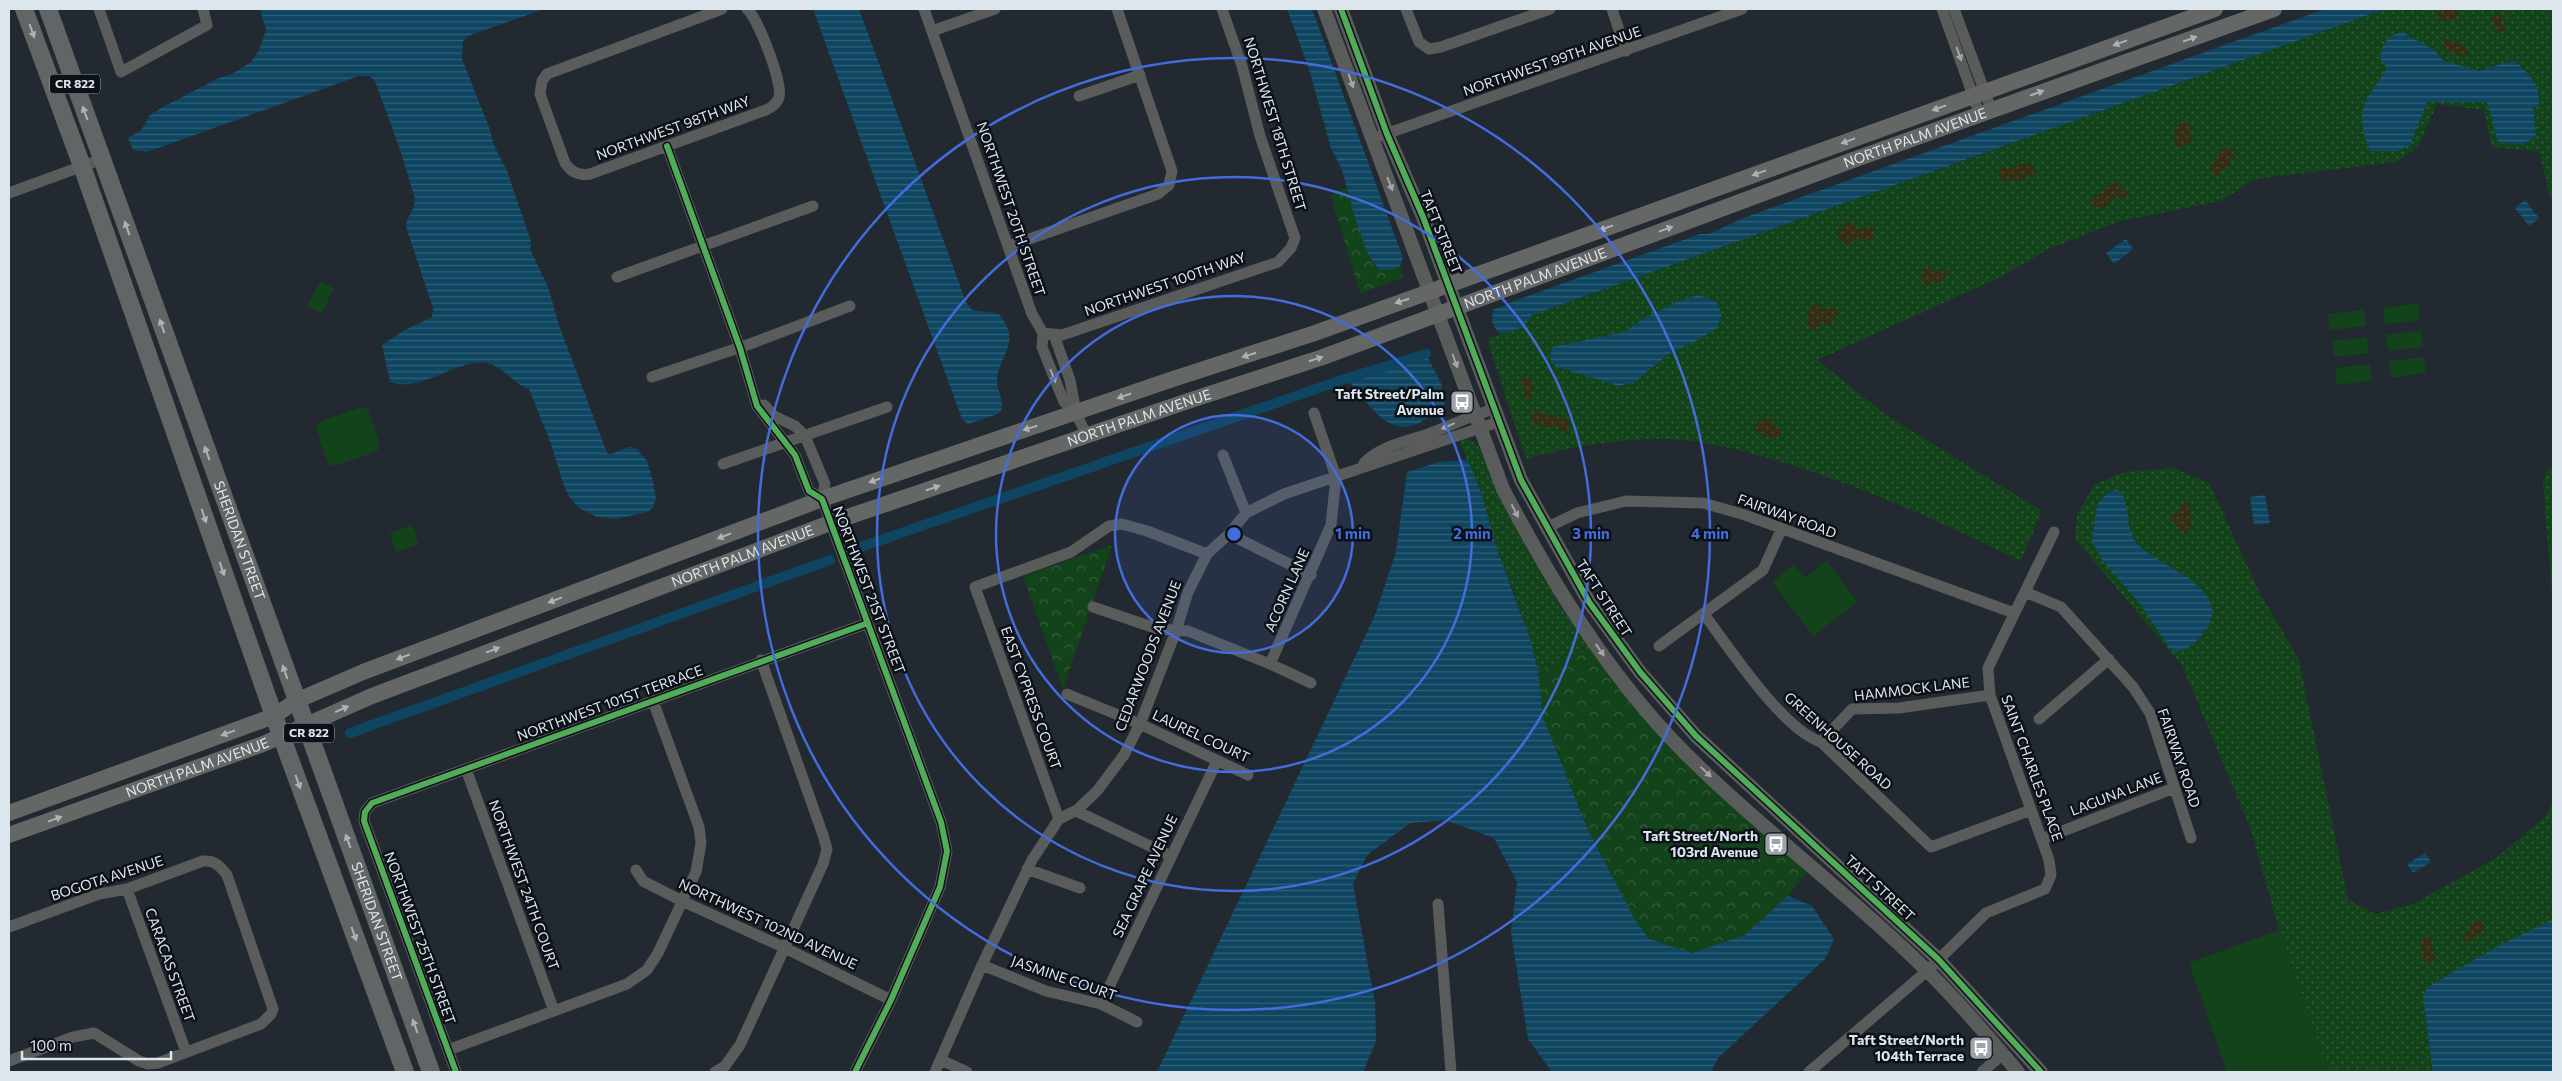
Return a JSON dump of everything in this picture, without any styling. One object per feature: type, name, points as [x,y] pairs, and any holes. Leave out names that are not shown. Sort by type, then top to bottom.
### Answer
[{"type":"main road","name":"SHERIDAN STREET","points":[[24,9],[82,166],[281,736],[405,1072]]},
{"type":"main road","name":"SHERIDAN STREET","points":[[48,9],[431,1072]]},
{"type":"main road","name":"NORTH PALM AVENUE","points":[[9,813],[274,716],[296,701],[363,672],[822,499],[1076,412],[1315,334],[2215,9]]},
{"type":"main road","name":"NORTH PALM AVENUE","points":[[9,836],[281,736],[372,696],[830,523],[1323,357],[1811,176],[2274,9]]},
{"type":"street","points":[[98,9],[121,72],[207,25],[203,9]]},
{"type":"street","name":"NORTHWEST 98TH WAY","points":[[722,9],[553,70],[542,81],[542,98],[565,163],[574,172],[590,174],[769,109],[778,100],[778,81],[756,20],[748,9]]},
{"type":"street","name":"NORTHWEST 20TH STREET","points":[[924,9],[1032,314],[1053,334],[1073,377],[1071,383],[1076,412],[1087,436]]},
{"type":"street","points":[[932,31],[995,9]]},
{"type":"street","points":[[1009,246],[1158,194],[1169,184],[1172,171],[1117,9]]},
{"type":"street","name":"NORTHWEST 18TH STREET","points":[[1222,9],[1242,66],[1260,136],[1295,238],[1291,248]]},
{"type":"street","name":"TAFT STREET","points":[[1324,9],[1503,488],[1531,543],[1573,613],[1625,684],[1682,750],[1932,965],[2018,1072]]},
{"type":"street","name":"TAFT STREET","points":[[1341,9],[1386,134],[1423,217],[1521,480],[1546,528],[1589,602],[1640,672],[1696,736],[2041,1072]]},
{"type":"street","points":[[1406,9],[1419,42],[1429,49],[1441,47],[1550,9]]},
{"type":"street","points":[[1612,9],[1626,52]]},
{"type":"street","name":"NORTHWEST 99TH AVENUE","points":[[1372,139],[1626,52],[1742,9]]},
{"type":"street","points":[[1950,10],[1986,112]]},
{"type":"street","points":[[1078,96],[1140,75]]},
{"type":"street","name":"NORTHWEST 21ST STREET","points":[[667,146],[740,348],[751,380],[750,386],[757,406],[786,442],[796,458],[809,491],[822,499]]},
{"type":"street","points":[[1804,157],[1811,176]]},
{"type":"street","points":[[9,193],[102,159]]},
{"type":"street","points":[[617,277],[813,206]]},
{"type":"street","name":"NORTHWEST 100TH WAY","points":[[1053,334],[1278,262],[1291,248]]},
{"type":"street","points":[[652,377],[740,348],[850,306]]},
{"type":"street","name":"NORTHWEST 20TH STREET","points":[[1053,334],[1042,347],[1064,402],[1076,412]]},
{"type":"street","name":"NORTHWEST 21ST STREET","points":[[751,380],[756,384],[768,411],[795,426],[805,436],[814,452],[826,484],[822,499],[941,822],[947,851],[940,886],[891,1000],[855,1072]]},
{"type":"street","points":[[723,464],[887,407]]},
{"type":"street","name":"ACORN LANE","points":[[1270,664],[1311,575],[1331,525],[1336,477],[1314,413]]},
{"type":"street","name":"CEDARWOODS AVENUE","points":[[1361,469],[1365,461],[1402,442],[1430,434],[1475,414],[1496,416]]},
{"type":"street","name":"CEDARWOODS AVENUE","points":[[1060,819],[1076,811],[1109,776],[1124,755],[1140,724],[1176,631],[1188,592],[1208,554],[1229,534],[1246,513],[1284,494],[1480,429],[1496,416]]},
{"type":"street","points":[[796,458],[814,452]]},
{"type":"street","points":[[1223,455],[1246,513]]},
{"type":"street","name":"FAIRWAY ROAD","points":[[1546,528],[1577,513],[1626,501],[1703,503],[1745,515],[1781,530],[2014,613]]},
{"type":"street","name":"EAST CYPRESS COURT","points":[[1060,819],[975,587],[1071,552],[1109,526],[1122,524],[1147,531],[1208,554]]},
{"type":"street","points":[[1659,646],[1763,570],[1781,530]]},
{"type":"street","name":"SAINT CHARLES PLACE","points":[[1932,965],[1986,913],[2045,889],[2049,883],[2051,866],[1990,695],[1988,668],[2054,532]]},
{"type":"street","points":[[1229,534],[1311,575]]},
{"type":"street","name":"FAIRWAY ROAD","points":[[2025,592],[2061,607],[2109,659],[2150,713],[2191,838]]},
{"type":"street","points":[[1094,607],[1158,629],[1188,631],[1270,664],[1311,683]]},
{"type":"street","name":"GREENHOUSE ROAD","points":[[1704,614],[1786,718],[1809,738],[1821,742],[1931,847],[2032,810]]},
{"type":"street","name":"NORTHWEST 101ST TERRACE","points":[[365,812],[372,803],[761,660],[868,623]]},
{"type":"street","points":[[2039,719],[2109,659]]},
{"type":"street","points":[[715,1072],[725,1066],[740,1045],[823,864],[827,850],[761,660]]},
{"type":"street","name":"LAUREL COURT","points":[[1067,694],[1140,724],[1248,775]]},
{"type":"street","name":"HAMMOCK LANE","points":[[1821,742],[1852,709],[1899,708],[1990,695]]},
{"type":"street","points":[[448,1050],[627,984],[647,970],[658,953],[696,872],[701,844],[699,827],[653,701]]},
{"type":"street","name":"SEA GRAPE AVENUE","points":[[1101,1004],[1217,761]]},
{"type":"street","name":"NORTHWEST 24TH COURT","points":[[466,769],[554,1011]]},
{"type":"street","name":"LAGUNA LANE","points":[[2042,839],[2174,788]]},
{"type":"street","points":[[1076,811],[1171,856]]},
{"type":"street","name":"NORTHWEST 25TH STREET","points":[[365,812],[364,821],[456,1072]]},
{"type":"street","points":[[935,1072],[982,965],[1028,869],[1060,819]]},
{"type":"street","name":"BOGOTA AVENUE","points":[[9,927],[99,894],[127,889],[203,861],[216,863],[227,875],[271,999],[271,1014],[261,1024],[186,1052]]},
{"type":"street","points":[[1028,869],[1080,888]]},
{"type":"street","name":"NORTHWEST 102ND AVENUE","points":[[636,870],[643,881],[682,901],[785,948],[891,1000]]},
{"type":"street","name":"CARACAS STREET","points":[[127,889],[186,1052]]},
{"type":"street","points":[[1438,904],[1451,1072]]},
{"type":"street","name":"JASMINE COURT","points":[[982,965],[1046,991],[1101,1004],[1137,1022]]},
{"type":"street","points":[[1809,1072],[1932,965]]},
{"type":"street","points":[[9,1061],[73,1037],[94,1033],[129,1055],[148,1064],[158,1063],[186,1052]]},
{"type":"street","points":[[1982,1072],[2003,1054]]},
{"type":"street","points":[[941,1060],[967,1072]]},
{"type":"green space","points":[[2385,9],[2553,9],[2553,208],[2539,152],[2492,147],[2484,110],[2437,104],[2417,148],[2396,162],[2255,179],[2220,201],[2117,222],[2049,249],[1994,280],[1817,360],[1889,417],[2042,511],[2021,561],[1937,522],[1852,486],[1778,461],[1714,445],[1665,439],[1630,440],[1560,450],[1526,459],[1487,339],[1524,327],[1532,315]]},
{"type":"green space","points":[[1345,188],[1347,189],[1356,221],[1389,270],[1400,266],[1403,278],[1360,293],[1331,195]]},
{"type":"green space","points":[[320,281],[334,288],[322,313],[307,306]]},
{"type":"green space","points":[[2418,303],[2420,320],[2385,324],[2383,308]]},
{"type":"green space","points":[[2364,310],[2366,326],[2330,330],[2328,314]]},
{"type":"green space","points":[[2421,330],[2423,347],[2388,351],[2386,335]]},
{"type":"green space","points":[[2367,337],[2369,353],[2334,357],[2332,341]]},
{"type":"green space","points":[[2424,357],[2426,373],[2391,378],[2389,361]]},
{"type":"green space","points":[[2370,364],[2372,380],[2337,385],[2335,368]]},
{"type":"green space","points":[[361,407],[368,410],[380,444],[377,451],[335,466],[328,464],[316,428],[319,422]]},
{"type":"green space","points":[[1467,439],[1474,442],[1480,449],[1525,546],[1561,607],[1591,649],[1538,671],[1515,595],[1496,546],[1482,495],[1459,440]]},
{"type":"green space","points":[[2553,466],[2553,609],[2543,482],[2547,469]]},
{"type":"green space","points":[[2173,468],[2209,483],[2260,593],[2299,660],[2348,900],[2376,914],[2413,904],[2496,858],[2546,816],[2553,801],[2553,1072],[2329,1072],[2279,930],[2252,833],[2182,665],[2075,539],[2077,515],[2095,484],[2125,472]]},
{"type":"green space","points":[[412,525],[419,544],[396,552],[390,533]]},
{"type":"green space","points":[[1112,545],[1063,689],[1023,576]]},
{"type":"green space","points":[[1827,561],[1857,602],[1813,636],[1772,582],[1794,565],[1805,578]]},
{"type":"green space","points":[[1591,649],[1682,750],[1807,872],[1788,896],[1745,935],[1692,953],[1649,939],[1634,918],[1588,830],[1543,717],[1538,671]]},
{"type":"green space","points":[[2279,930],[2329,1072],[2227,1072],[2189,963]]},
{"type":"sand","points":[[2449,9],[2457,11],[2458,17],[2445,22],[2437,18],[2438,12]]},
{"type":"sand","points":[[2499,14],[2503,17],[2501,22],[2505,28],[2500,34],[2491,20],[2493,16]]},
{"type":"sand","points":[[2445,39],[2462,44],[2469,55],[2462,56],[2450,51],[2442,43]]},
{"type":"sand","points":[[2183,122],[2192,126],[2188,133],[2193,141],[2177,147],[2175,144],[2176,134]]},
{"type":"sand","points":[[2227,147],[2234,153],[2235,157],[2230,159],[2230,166],[2223,168],[2221,174],[2215,176],[2210,169],[2221,150]]},
{"type":"sand","points":[[2028,163],[2036,168],[2034,175],[2027,176],[2023,181],[2015,179],[2006,182],[2001,179],[1999,173],[2001,168],[2010,168]]},
{"type":"sand","points":[[2115,182],[2121,184],[2121,190],[2127,192],[2126,199],[2114,198],[2100,209],[2093,207],[2091,200],[2094,195],[2103,192]]},
{"type":"sand","points":[[1850,222],[1858,229],[1872,227],[1874,240],[1862,241],[1856,238],[1849,244],[1839,240],[1837,230],[1844,228],[1846,223]]},
{"type":"sand","points":[[1930,267],[1935,272],[1943,269],[1946,273],[1945,278],[1939,283],[1932,281],[1929,285],[1923,284],[1921,269]]},
{"type":"sand","points":[[1817,303],[1822,310],[1835,307],[1839,315],[1831,319],[1831,326],[1820,322],[1816,329],[1812,330],[1806,322],[1811,307]]},
{"type":"sand","points":[[1528,376],[1532,381],[1533,390],[1531,398],[1527,399],[1523,395],[1526,388],[1520,383],[1522,378]]},
{"type":"sand","points":[[1536,412],[1568,419],[1571,427],[1564,433],[1555,424],[1547,429],[1541,423],[1532,423],[1531,416]]},
{"type":"sand","points":[[1765,419],[1771,420],[1775,426],[1780,427],[1782,432],[1779,437],[1768,438],[1755,431],[1754,425]]},
{"type":"sand","points":[[2186,501],[2190,506],[2191,528],[2185,533],[2181,532],[2170,516],[2179,513],[2180,504]]},
{"type":"sand","points":[[2479,920],[2484,924],[2484,931],[2464,943],[2462,938],[2469,931],[2470,924]]},
{"type":"sand","points":[[2426,936],[2431,938],[2435,959],[2430,963],[2424,960],[2421,941]]},
{"type":"water","points":[[260,9],[544,9],[468,36],[463,41],[462,59],[489,127],[494,145],[507,171],[531,241],[530,249],[548,287],[559,325],[607,453],[611,454],[629,447],[637,449],[647,461],[656,498],[653,507],[648,512],[615,519],[595,516],[579,508],[570,498],[564,486],[550,441],[529,389],[523,387],[493,365],[475,363],[464,365],[416,383],[390,382],[382,345],[403,331],[432,317],[433,308],[407,230],[406,223],[414,206],[415,199],[401,152],[375,81],[369,76],[359,76],[147,152],[133,150],[128,138],[141,131],[150,115],[219,78],[232,74],[251,62],[259,50],[266,30]]},
{"type":"water","points":[[813,9],[859,9],[966,302],[972,310],[999,314],[1006,324],[1009,341],[998,372],[997,382],[1002,409],[995,415],[968,424],[962,419]]},
{"type":"water","points":[[1287,9],[1312,9],[1403,258],[1400,266],[1389,270],[1379,270],[1368,254],[1356,221],[1342,170],[1331,148],[1309,69]]},
{"type":"water","points":[[2325,9],[2385,9],[1532,315],[1524,327],[1502,334],[1493,324],[1493,310],[1517,300],[1700,234],[1709,234],[1746,217]]},
{"type":"water","points":[[2402,32],[2434,50],[2444,61],[2480,71],[2504,63],[2516,62],[2530,76],[2538,92],[2539,104],[2533,108],[2536,136],[2522,145],[2498,142],[2487,102],[2427,102],[2410,145],[2397,151],[2370,151],[2363,125],[2364,107],[2372,90],[2387,68],[2380,58],[2384,44],[2393,35]]},
{"type":"water","points":[[2525,200],[2539,218],[2529,226],[2515,208]]},
{"type":"water","points":[[2126,239],[2133,249],[2114,264],[2106,253]]},
{"type":"water","points":[[1699,295],[1716,302],[1722,314],[1717,328],[1667,355],[1636,381],[1619,386],[1555,366],[1550,358],[1552,347],[1625,332],[1640,321],[1679,301]]},
{"type":"water","points":[[1426,354],[1441,383],[1445,403],[1433,414],[1413,426],[1393,425],[1384,420],[1374,411],[1348,378]]},
{"type":"water","points":[[1468,460],[1482,495],[1496,546],[1531,642],[1538,671],[1543,717],[1588,830],[1634,918],[1649,939],[1692,953],[1745,935],[1788,896],[1812,906],[1834,939],[1826,958],[1718,1058],[1711,1072],[1552,1072],[1528,1039],[1511,933],[1517,882],[1494,838],[1445,820],[1410,823],[1367,855],[1353,884],[1375,1003],[1376,1041],[1363,1072],[1157,1072],[1375,615],[1396,552],[1407,472],[1439,462]]},
{"type":"water","points":[[2116,490],[2121,492],[2126,503],[2131,532],[2136,542],[2145,551],[2188,579],[2201,590],[2210,602],[2212,615],[2205,631],[2188,648],[2174,652],[2169,647],[2140,604],[2103,561],[2092,541],[2097,505],[2106,494]]},
{"type":"water","points":[[2265,495],[2270,523],[2254,525],[2250,497]]},
{"type":"water","points":[[2425,853],[2431,862],[2413,873],[2407,864]]},
{"type":"water","points":[[2553,919],[2553,1072],[2433,1072],[2423,996],[2428,987],[2496,947]]},
{"type":"waterway","points":[[855,549],[1348,378],[1426,354]]},
{"type":"waterway","points":[[350,733],[830,560]]},
{"type":"cycle path","points":[[1341,9],[1387,134],[1423,217],[1521,480],[1589,602],[1640,672],[1696,736],[1938,959],[2041,1072]]},
{"type":"cycle path","points":[[667,146],[740,348],[757,406],[795,455],[809,491],[822,499],[941,822],[947,851],[940,887],[891,1000],[855,1072]]},
{"type":"cycle path","points":[[456,1072],[364,821],[365,812],[372,803],[868,623]]},
{"type":"place","name":"Taft Street/Palm Avenue","points":[[1462,402]]},
{"type":"place","name":"Taft Street/North 103rd Avenue","points":[[1776,844]]},
{"type":"place","name":"Taft Street/North 104th Terrace","points":[[1981,1048]]}]
